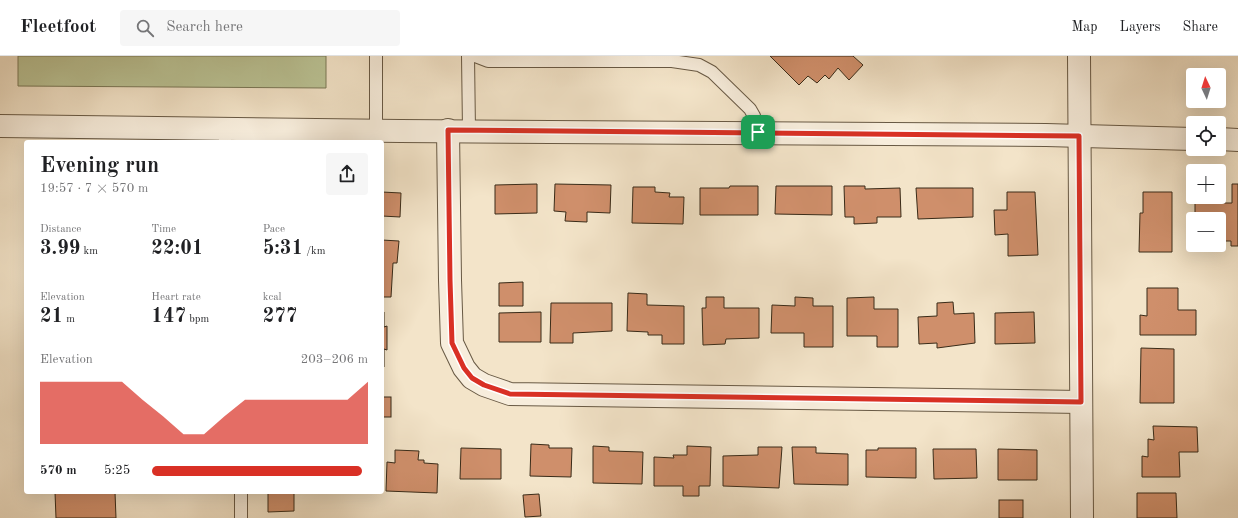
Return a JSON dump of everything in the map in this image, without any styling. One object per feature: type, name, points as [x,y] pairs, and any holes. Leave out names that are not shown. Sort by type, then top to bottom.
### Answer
[{"type":"street","points":[[1079,56],[1082,518]]},
{"type":"street","points":[[0,126],[225,135],[376,130],[459,130],[758,132],[1186,139]]},
{"type":"street","points":[[459,130],[450,280],[452,343],[464,368],[472,378],[484,385],[510,394],[1081,402]]},
{"type":"street","points":[[1226,139],[1238,140]]},
{"type":"lane","points":[[376,56],[376,130]]},
{"type":"lane","points":[[459,130],[468,56]]},
{"type":"lane","points":[[475,56],[488,61],[685,62],[699,65],[712,72],[738,96],[754,116],[758,132]]},
{"type":"lane","points":[[241,494],[241,518]]},
{"type":"green space","points":[[18,56],[326,56],[326,88],[18,86]]},
{"type":"building","points":[[770,56],[853,56],[863,65],[849,80],[838,68],[829,79],[825,75],[817,83],[808,76],[799,85]]},
{"type":"building","points":[[537,184],[537,213],[495,214],[495,185]]},
{"type":"building","points":[[555,184],[611,185],[610,213],[587,212],[587,222],[565,221],[566,212],[554,211]]},
{"type":"building","points":[[1232,184],[1238,184],[1238,246],[1231,246],[1231,241],[1226,241],[1226,212],[1195,212],[1195,204],[1232,203]]},
{"type":"building","points":[[730,186],[758,186],[758,215],[700,215],[700,188],[729,188]]},
{"type":"building","points":[[776,186],[832,186],[832,215],[775,214]]},
{"type":"building","points":[[844,186],[865,186],[865,189],[900,188],[901,217],[877,217],[877,223],[854,224],[854,217],[845,217]]},
{"type":"building","points":[[633,187],[655,187],[655,192],[670,193],[669,197],[684,197],[683,224],[632,223]]},
{"type":"building","points":[[916,188],[973,188],[973,217],[918,219]]},
{"type":"building","points":[[384,192],[401,193],[400,217],[384,216]]},
{"type":"building","points":[[1007,192],[1035,192],[1038,255],[1008,256],[1008,234],[995,235],[994,210],[1007,210]]},
{"type":"building","points":[[1143,192],[1172,192],[1172,252],[1139,252],[1140,213],[1143,213]]},
{"type":"building","points":[[384,240],[399,241],[397,263],[393,263],[391,297],[384,297]]},
{"type":"building","points":[[523,282],[523,306],[499,306],[499,283]]},
{"type":"building","points":[[1147,288],[1178,288],[1178,310],[1196,310],[1196,335],[1140,335],[1140,315],[1147,316]]},
{"type":"building","points":[[628,293],[647,294],[647,305],[684,306],[684,344],[662,344],[662,335],[648,335],[648,332],[627,331]]},
{"type":"building","points":[[706,297],[724,297],[724,308],[759,308],[759,338],[726,339],[725,344],[703,345],[702,308],[706,308]]},
{"type":"building","points":[[795,297],[813,298],[813,306],[833,306],[833,347],[804,347],[804,333],[771,333],[772,305],[795,306]]},
{"type":"building","points":[[874,297],[874,309],[898,309],[898,347],[877,347],[877,336],[847,336],[847,298]]},
{"type":"building","points":[[953,302],[954,314],[974,313],[975,343],[937,348],[937,343],[919,344],[918,317],[937,316],[937,303]]},
{"type":"building","points":[[551,303],[612,303],[612,331],[573,333],[573,343],[550,343]]},
{"type":"building","points":[[541,312],[541,342],[499,342],[499,313]]},
{"type":"building","points":[[1034,312],[1035,343],[995,344],[995,313]]},
{"type":"building","points":[[387,326],[387,350],[384,349],[384,327]]},
{"type":"building","points":[[1141,348],[1174,349],[1174,403],[1140,403]]},
{"type":"building","points":[[384,397],[391,397],[391,417],[384,417]]},
{"type":"building","points":[[1153,426],[1197,427],[1198,452],[1179,452],[1180,477],[1142,477],[1142,456],[1148,457],[1148,439],[1154,440]]},
{"type":"building","points":[[531,444],[549,445],[549,448],[572,448],[571,477],[530,476]]},
{"type":"building","points":[[593,446],[609,447],[609,451],[643,452],[642,484],[593,483]]},
{"type":"building","points":[[687,446],[711,447],[710,486],[699,486],[699,496],[683,496],[683,486],[654,486],[654,457],[674,458],[673,455],[687,455]]},
{"type":"building","points":[[758,447],[782,447],[779,488],[723,486],[723,456],[758,455]]},
{"type":"building","points":[[792,447],[816,447],[816,453],[848,454],[848,485],[794,484]]},
{"type":"building","points":[[461,448],[501,449],[501,479],[460,479]]},
{"type":"building","points":[[878,448],[916,448],[916,478],[866,477],[866,450],[878,450]]},
{"type":"building","points":[[933,449],[976,449],[977,478],[934,479]]},
{"type":"building","points":[[998,449],[1037,450],[1037,480],[998,480]]},
{"type":"building","points":[[395,450],[419,451],[418,460],[424,460],[424,463],[438,464],[437,493],[386,491],[387,462],[395,463]]},
{"type":"building","points":[[1137,493],[1176,493],[1177,518],[1137,518]]},
{"type":"building","points":[[55,494],[115,494],[116,518],[56,518]]},
{"type":"building","points":[[268,494],[294,494],[294,511],[268,512]]},
{"type":"building","points":[[539,494],[541,516],[525,517],[523,495]]},
{"type":"building","points":[[999,500],[1023,500],[1023,518],[999,518]]},
{"type":"route","points":[[448,130],[758,132],[1079,136],[1081,402],[510,394],[484,385],[472,378],[464,368],[452,343],[448,130]]}]
